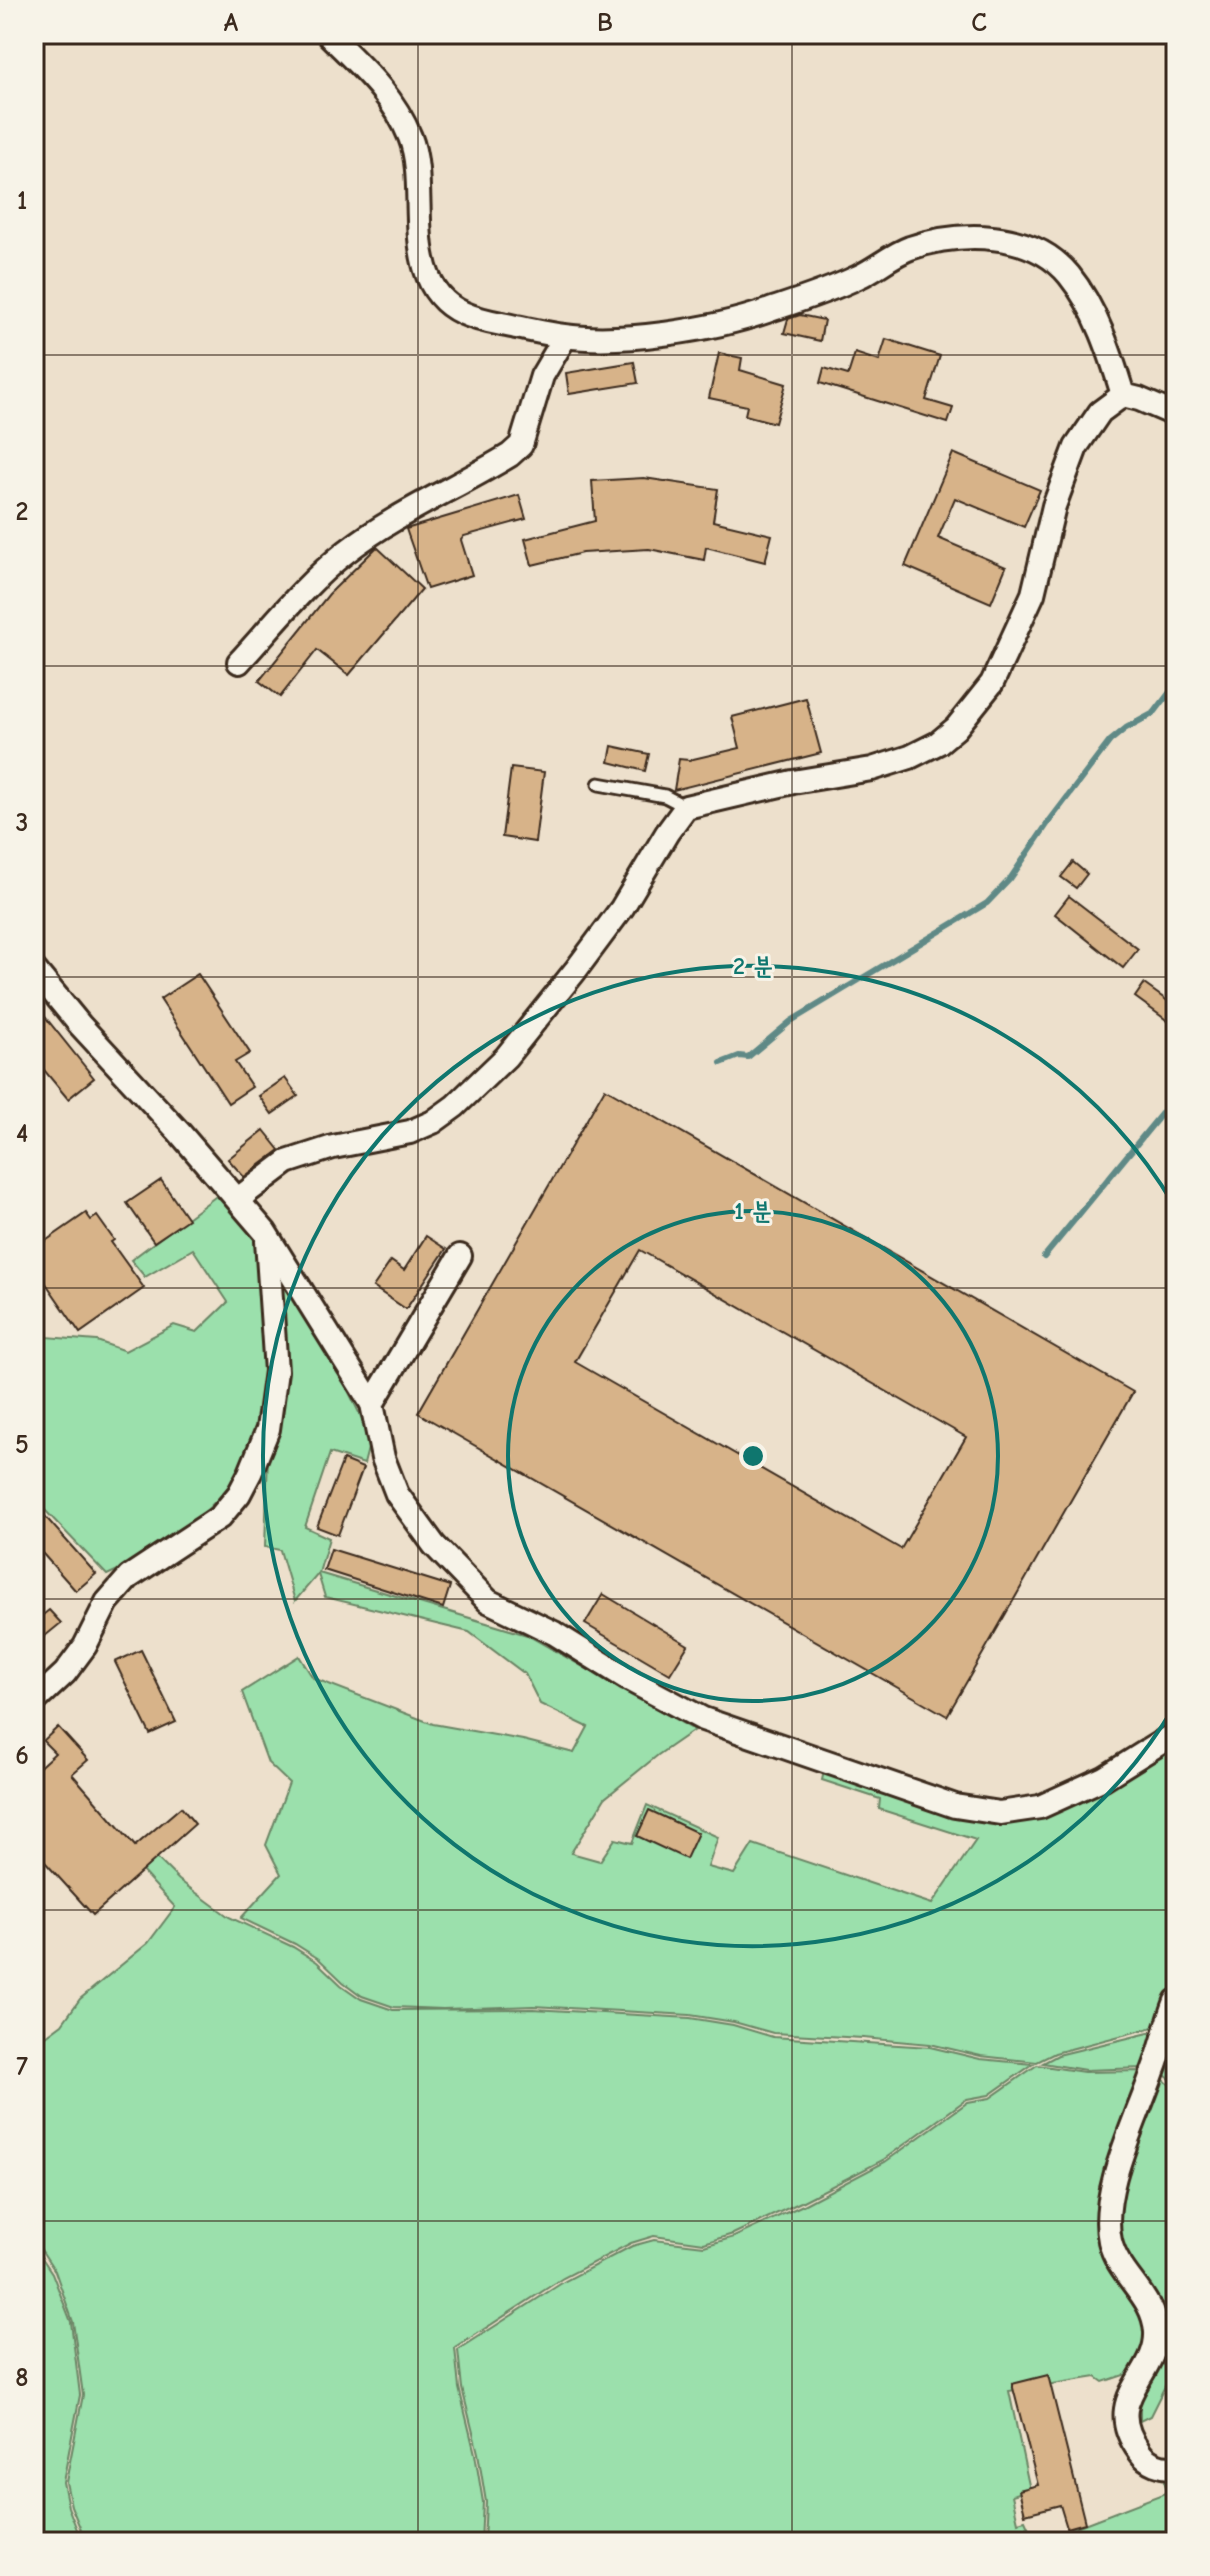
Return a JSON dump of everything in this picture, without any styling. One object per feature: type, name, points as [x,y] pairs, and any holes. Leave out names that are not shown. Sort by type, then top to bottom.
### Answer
[{"type":"street","points":[[328,34],[385,92],[405,123],[416,156],[418,215],[428,274],[447,304],[480,320],[565,337],[632,335],[723,323],[858,278],[894,255],[912,248],[950,240],[996,238],[1031,247],[1068,273],[1110,352],[1123,395]]},
{"type":"street","points":[[239,662],[323,571],[347,551],[376,531],[470,480],[521,445],[542,376],[565,337]]},
{"type":"street","points":[[1123,395],[1176,415]]},
{"type":"street","points":[[238,1199],[287,1162],[333,1147],[410,1132],[433,1122],[455,1106],[506,1057],[575,971],[622,908],[686,807],[777,785],[872,769],[910,757],[938,743],[956,728],[992,683],[1033,594],[1054,506],[1076,447],[1100,412],[1123,395]]},
{"type":"street","points":[[34,969],[265,1232],[372,1404],[383,1458],[397,1494],[434,1545],[488,1601],[554,1633],[628,1679],[703,1719],[955,1806],[1000,1813],[1040,1807],[1104,1778],[1176,1733]]},
{"type":"street","points":[[34,1702],[65,1673],[85,1646],[107,1602],[129,1577],[220,1517],[239,1494],[250,1473],[268,1429],[276,1371],[270,1261],[265,1232]]},
{"type":"street","points":[[372,1404],[460,1256]]},
{"type":"street","points":[[1176,2001],[1113,2183],[1108,2220],[1115,2256],[1149,2305],[1156,2336],[1152,2352],[1130,2392],[1126,2409],[1127,2427],[1142,2456],[1154,2465],[1176,2466]]},
{"type":"lane","points":[[599,784],[665,796],[686,807]]},
{"type":"green space","points":[[223,1191],[250,1222],[260,1239],[271,1371],[265,1414],[254,1445],[217,1500],[167,1542],[107,1575],[41,1506],[34,1508],[34,1336],[97,1341],[125,1351],[174,1325],[197,1332],[228,1302],[193,1249],[145,1277],[131,1260]]},
{"type":"green space","points":[[274,1265],[337,1368],[371,1437],[364,1464],[330,1453],[305,1527],[329,1538],[319,1573],[527,1635],[694,1730],[605,1798],[571,1853],[600,1861],[615,1839],[632,1843],[647,1805],[718,1837],[708,1867],[734,1874],[753,1844],[932,1904],[976,1840],[879,1809],[880,1799],[822,1780],[824,1771],[1002,1822],[1176,1742],[1176,1988],[1162,2025],[1055,2053],[1037,2062],[981,2056],[930,2044],[773,2033],[734,2022],[690,2015],[533,2006],[394,2007],[362,1996],[319,1959],[241,1918],[281,1874],[266,1845],[289,1783],[268,1763],[242,1692],[299,1656],[313,1678],[433,1724],[523,1740],[574,1753],[588,1727],[540,1704],[525,1674],[469,1632],[325,1597],[318,1574],[295,1601],[280,1550],[265,1547]]},
{"type":"green space","points":[[156,1857],[179,1880],[229,1917],[293,1947],[317,1962],[361,1999],[393,2010],[533,2009],[690,2018],[733,2025],[773,2037],[930,2047],[980,2059],[1033,2064],[989,2095],[967,2099],[883,2160],[801,2202],[733,2234],[704,2243],[654,2236],[631,2243],[563,2278],[455,2348],[459,2388],[483,2502],[481,2542],[86,2542],[71,2506],[66,2482],[83,2395],[73,2322],[55,2271],[34,2239],[34,2045],[62,2024],[80,1999],[148,1943],[175,1907],[140,1869]]},
{"type":"green space","points":[[1176,2025],[1176,2084],[1161,2072]]},
{"type":"green space","points":[[1157,2031],[1143,2068],[1085,2070],[1043,2063],[1058,2055]]},
{"type":"green space","points":[[1037,2065],[1084,2072],[1143,2071],[1101,2202],[1150,2336],[1133,2372],[1103,2382],[1096,2377],[1009,2391],[1030,2490],[1012,2495],[1018,2522],[1025,2520],[1035,2542],[484,2542],[486,2502],[462,2388],[458,2350],[565,2281],[632,2246],[654,2240],[704,2246],[734,2237],[803,2205],[885,2162],[968,2102],[990,2098]]},
{"type":"green space","points":[[1159,2076],[1176,2090],[1176,2382],[1167,2382],[1150,2416],[1140,2421],[1140,2400],[1162,2351],[1122,2252],[1114,2209]]},
{"type":"green space","points":[[34,2246],[52,2273],[71,2322],[80,2395],[63,2482],[68,2507],[82,2542],[34,2542]]},
{"type":"green space","points":[[1176,2477],[1176,2531],[1163,2542],[1037,2542],[1168,2492],[1164,2481]]},
{"type":"building","points":[[800,315],[824,320],[820,341],[784,333],[788,319]]},
{"type":"building","points":[[886,339],[940,356],[926,400],[953,408],[948,423],[820,383],[824,368],[848,375],[855,353],[879,361]]},
{"type":"building","points":[[719,353],[742,358],[740,370],[786,384],[775,423],[745,415],[747,406],[709,398]]},
{"type":"building","points":[[634,362],[638,383],[569,394],[566,373]]},
{"type":"building","points":[[953,453],[1040,490],[1024,527],[955,498],[938,538],[1006,567],[991,603],[905,566]]},
{"type":"building","points":[[644,478],[718,489],[713,521],[772,535],[765,562],[706,547],[704,560],[649,549],[582,553],[532,565],[525,539],[595,521],[592,481]]},
{"type":"building","points":[[519,495],[526,519],[464,536],[461,540],[472,575],[427,589],[406,529]]},
{"type":"building","points":[[377,547],[422,589],[349,675],[317,650],[280,697],[259,681],[329,594]]},
{"type":"building","points":[[806,698],[821,753],[674,790],[679,759],[689,760],[740,748],[732,717]]},
{"type":"building","points":[[612,746],[649,754],[645,771],[609,762]]},
{"type":"building","points":[[511,768],[544,772],[535,842],[502,837]]},
{"type":"building","points":[[1073,862],[1087,874],[1076,888],[1061,877]]},
{"type":"building","points":[[1069,896],[1138,949],[1123,968],[1055,914]]},
{"type":"building","points":[[198,974],[250,1053],[235,1062],[252,1087],[228,1103],[160,999]]},
{"type":"building","points":[[1144,984],[1176,1007],[1176,1027],[1135,997]]},
{"type":"building","points":[[34,1003],[94,1078],[68,1099],[34,1058]]},
{"type":"building","points":[[285,1078],[298,1096],[272,1114],[259,1096]]},
{"type":"building","points":[[605,1088],[1133,1392],[947,1716],[418,1413]],"holes":[[[640,1250],[966,1437],[901,1549],[575,1362]]]},
{"type":"building","points":[[264,1130],[280,1150],[244,1177],[228,1159]]},
{"type":"building","points":[[161,1180],[188,1219],[154,1242],[127,1203]]},
{"type":"building","points":[[86,1213],[91,1220],[97,1216],[114,1240],[111,1242],[144,1288],[80,1333],[34,1266],[34,1249]]},
{"type":"building","points":[[426,1236],[446,1249],[406,1309],[373,1287],[391,1261],[404,1270]]},
{"type":"building","points":[[343,1460],[363,1468],[338,1535],[317,1527]]},
{"type":"building","points":[[43,1514],[96,1574],[76,1591],[34,1544],[34,1522]]},
{"type":"building","points":[[331,1549],[450,1586],[443,1608],[324,1570]]},
{"type":"building","points":[[603,1594],[688,1645],[670,1674],[585,1624]]},
{"type":"building","points":[[49,1610],[61,1623],[34,1645],[34,1622]]},
{"type":"building","points":[[141,1650],[176,1722],[150,1734],[115,1662]]},
{"type":"building","points":[[58,1727],[88,1760],[72,1774],[135,1846],[181,1807],[195,1824],[93,1915],[34,1850],[34,1772],[55,1753],[43,1741]]},
{"type":"building","points":[[649,1810],[698,1833],[686,1859],[637,1836]]},
{"type":"building","points":[[1048,2375],[1085,2523],[1067,2528],[1060,2505],[1025,2514],[1019,2490],[1038,2485],[1012,2384]]},
{"type":"waterway","points":[[721,1063],[739,1056],[748,1057],[791,1021],[987,903],[1010,879],[1110,741],[1154,713],[1176,684]]},
{"type":"waterway","points":[[1044,1257],[1176,1096]]}]
